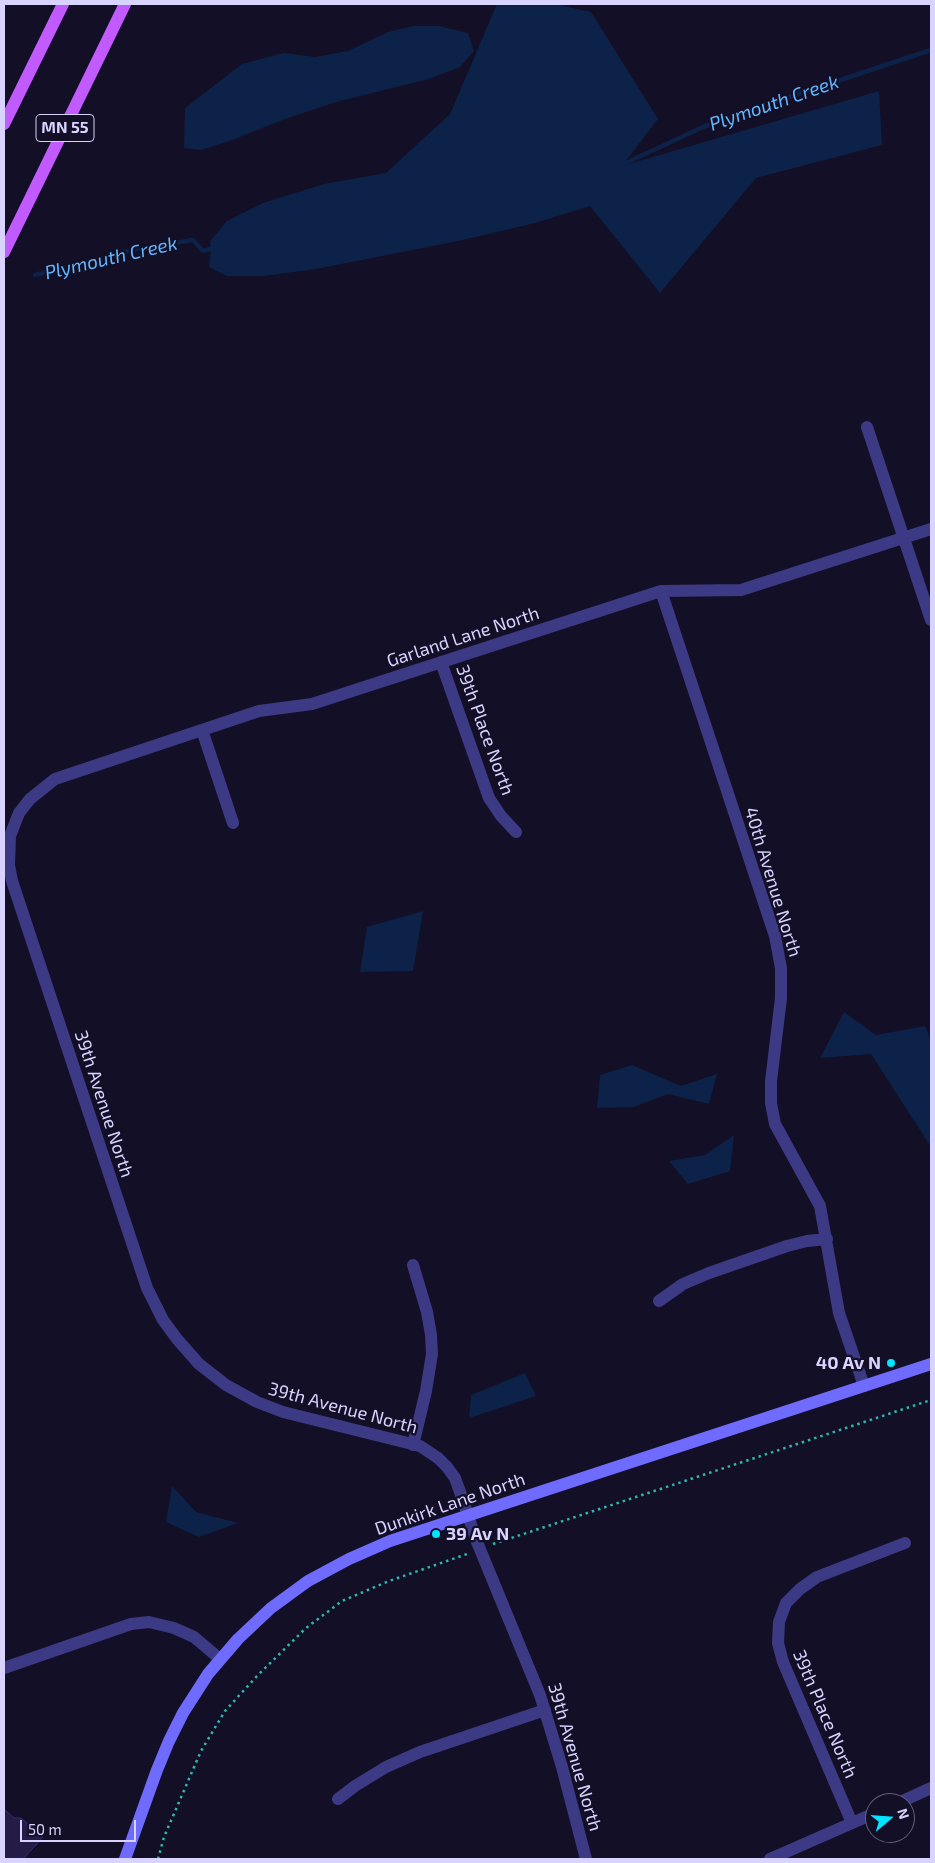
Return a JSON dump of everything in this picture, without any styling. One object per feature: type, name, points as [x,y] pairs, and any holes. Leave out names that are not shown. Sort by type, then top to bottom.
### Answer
[{"type":"main road","name":"MN 55","points":[[4,124],[63,4]]},
{"type":"main road","name":"MN 55","points":[[4,252],[125,4]]},
{"type":"street","points":[[867,427],[931,620]]},
{"type":"street","name":"Garland Lane North","points":[[19,813],[30,799],[55,779],[260,711],[312,704],[661,591],[741,590],[931,529]]},
{"type":"street","name":"40th Avenue North","points":[[661,591],[774,936],[781,968],[782,998],[771,1081],[771,1103],[774,1124],[820,1206],[839,1313],[864,1386]]},
{"type":"street","name":"39th Place North","points":[[441,662],[489,798],[501,816],[516,832]]},
{"type":"street","points":[[202,730],[232,823]]},
{"type":"street","name":"39th Avenue North","points":[[19,813],[8,847],[12,881],[146,1288],[163,1320],[176,1339],[199,1364],[230,1388],[257,1402],[283,1412],[420,1446],[438,1458],[447,1467],[457,1484],[467,1516],[545,1710],[586,1859]]},
{"type":"street","points":[[659,1301],[683,1284],[709,1273],[787,1246],[827,1239]]},
{"type":"street","points":[[413,1265],[427,1312],[432,1354],[426,1391],[413,1445]]},
{"type":"street","name":"Dunkirk Lane North","points":[[125,1859],[169,1741],[183,1713],[208,1674],[238,1639],[271,1608],[308,1581],[348,1559],[390,1541],[931,1364]]},
{"type":"street","name":"39th Place North","points":[[852,1823],[783,1662],[778,1643],[779,1622],[786,1603],[800,1589],[817,1577],[905,1543]]},
{"type":"street","points":[[4,1668],[131,1624],[149,1622],[174,1628],[194,1637],[220,1660]]},
{"type":"street","points":[[338,1799],[386,1767],[420,1752],[545,1710]]},
{"type":"street","points":[[915,1795],[931,1788]]},
{"type":"street","points":[[770,1859],[865,1817]]},
{"type":"water","points":[[497,4],[554,4],[591,12],[658,119],[622,166],[879,91],[882,145],[756,178],[660,293],[590,206],[535,223],[463,240],[316,269],[264,276],[227,276],[209,267],[210,241],[227,221],[263,203],[324,184],[386,173],[450,114]]},
{"type":"water","points":[[413,26],[439,26],[468,33],[474,51],[460,67],[429,79],[336,102],[201,150],[184,148],[185,108],[242,64],[284,53],[315,57],[348,51],[388,32]]},
{"type":"water","points":[[423,911],[413,971],[360,972],[367,927]]},
{"type":"water","points":[[844,1012],[876,1035],[925,1026],[931,1040],[931,1147],[871,1054],[820,1058]]},
{"type":"water","points":[[632,1065],[681,1086],[717,1074],[709,1104],[668,1094],[634,1107],[597,1108],[600,1075]]},
{"type":"water","points":[[734,1135],[730,1171],[688,1184],[669,1161],[705,1155]]},
{"type":"water","points":[[525,1373],[536,1396],[469,1418],[471,1395]]},
{"type":"water","points":[[172,1486],[196,1512],[238,1523],[199,1537],[166,1522]]},
{"type":"building","points":[[4,1809],[14,1818],[21,1818],[43,1837],[23,1859],[4,1859]]},
{"type":"waterway","name":"Plymouth Creek","points":[[617,167],[703,127],[931,50]]},
{"type":"waterway","name":"Plymouth Creek","points":[[35,275],[136,249],[193,240],[203,251],[216,247]]},
{"type":"place","name":"40 Av N","points":[[891,1363]]},
{"type":"place","name":"39 Av N","points":[[436,1534]]}]
